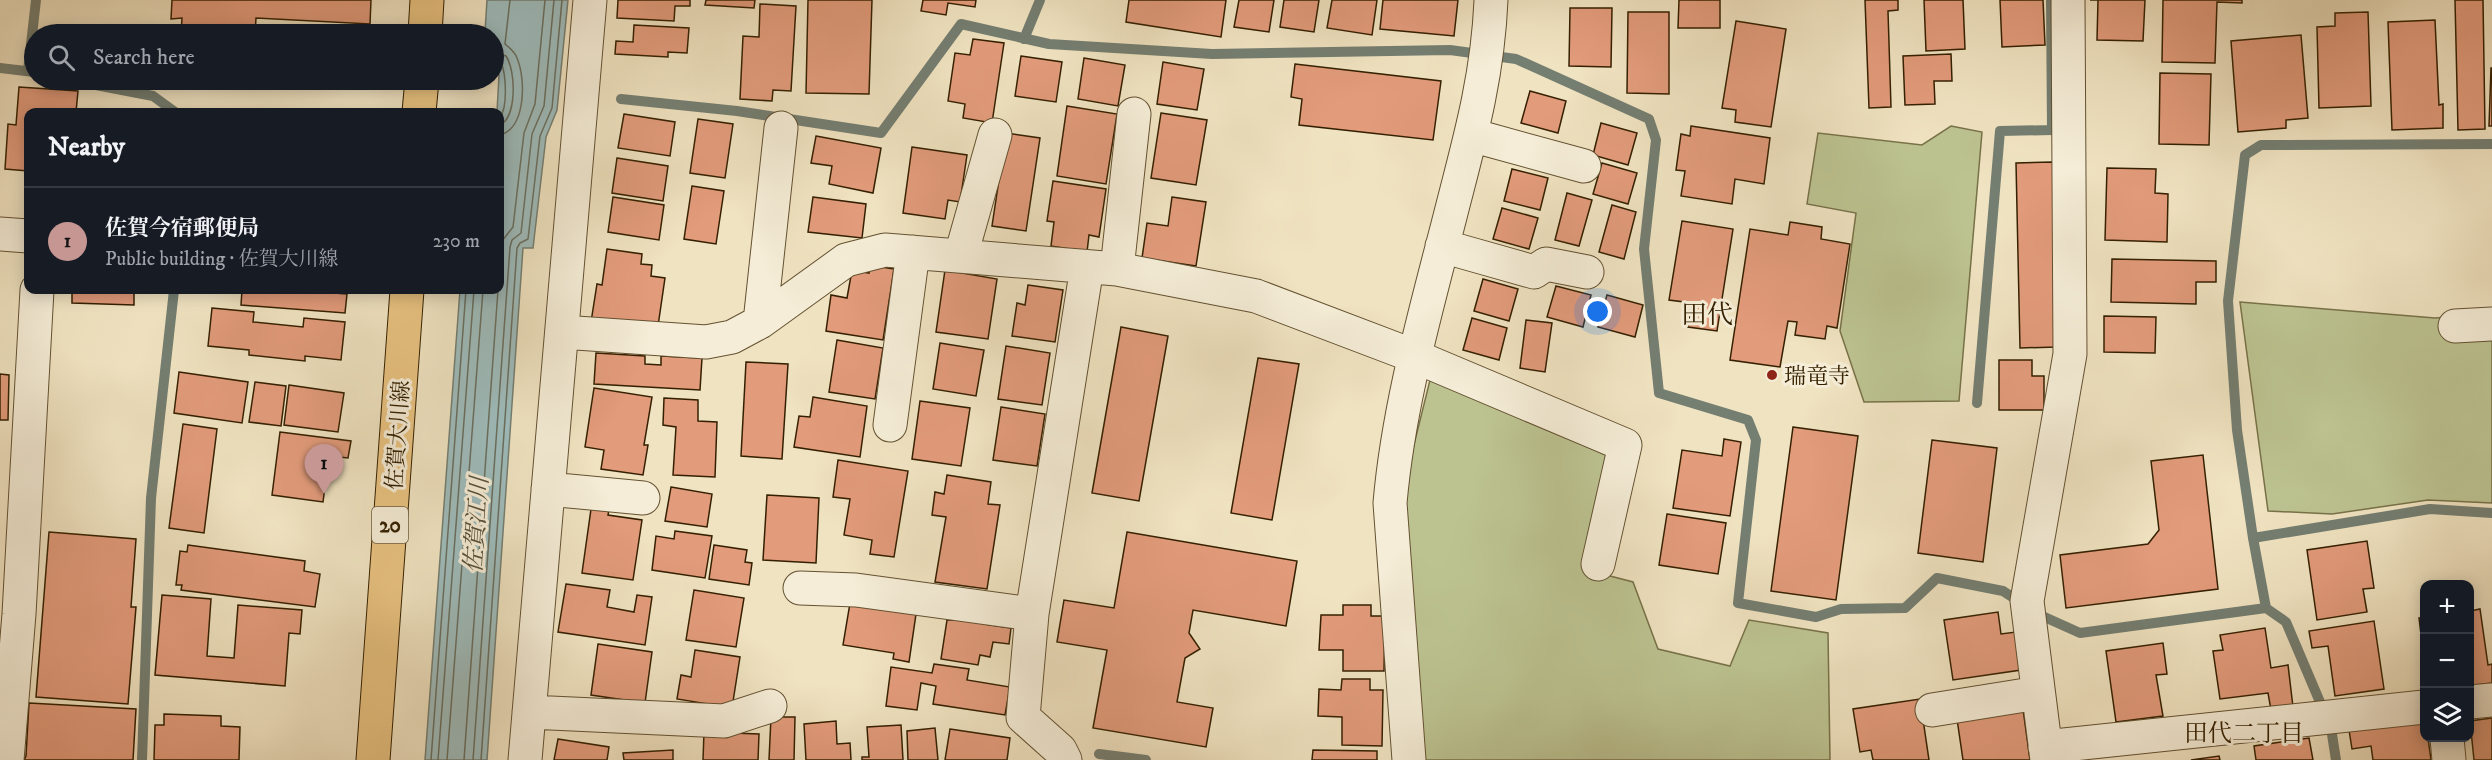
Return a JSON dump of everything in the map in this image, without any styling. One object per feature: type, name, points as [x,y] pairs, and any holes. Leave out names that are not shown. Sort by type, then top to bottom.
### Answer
[{"type":"main road","points":[[426,24],[427,0]]},
{"type":"main road","points":[[419,108],[421,90]]},
{"type":"main road","name":"佐賀大川線","points":[[373,760],[407,294]]},
{"type":"street","points":[[525,760],[590,0]]},
{"type":"street","points":[[1409,760],[1390,503],[1394,460],[1414,356],[1471,135],[1485,71],[1491,0]]},
{"type":"street","points":[[2068,0],[2070,354],[2028,610],[2046,754],[2328,717],[2420,707]]},
{"type":"street","points":[[1065,760],[1060,750],[1023,717],[1032,614],[1134,114]]},
{"type":"street","points":[[760,322],[781,128]]},
{"type":"street","points":[[961,255],[995,135]]},
{"type":"street","points":[[1471,135],[1584,166]]},
{"type":"street","points":[[0,234],[24,236]]},
{"type":"street","points":[[1442,246],[1534,272],[1546,264],[1587,272]]},
{"type":"street","points":[[562,332],[706,342],[732,337],[760,322],[846,260],[885,250],[1102,268],[1256,296],[1414,356],[1625,445],[1598,564]]},
{"type":"street","points":[[890,425],[914,252]]},
{"type":"street","points":[[7,760],[20,591],[37,294]]},
{"type":"street","points":[[2455,326],[2492,324]]},
{"type":"street","points":[[548,489],[643,498]]},
{"type":"street","points":[[800,588],[856,590],[1032,614]]},
{"type":"street","points":[[1932,710],[2038,693]]},
{"type":"street","points":[[2474,702],[2492,700]]},
{"type":"street","points":[[529,712],[724,721],[770,706]]},
{"type":"street","points":[[2447,742],[2449,760]]},
{"type":"green space","points":[[1951,126],[1982,132],[1959,401],[1864,402],[1840,331],[1856,213],[1807,204],[1818,133],[1922,145]]},
{"type":"green space","points":[[2240,302],[2435,318],[2492,314],[2492,503],[2428,500],[2332,514],[2268,511]]},
{"type":"green space","points":[[1431,376],[1610,457],[1587,570],[1633,582],[1658,649],[1730,666],[1749,620],[1828,633],[1830,760],[1422,760],[1403,489]]},
{"type":"water","name":"佐賀江川","points":[[487,0],[568,0],[557,110],[546,137],[533,248],[523,248],[487,760],[425,760],[460,294],[504,294],[504,108],[497,108],[498,90],[504,90],[504,24],[486,24]]},
{"type":"building","points":[[172,0],[371,0],[370,24],[256,18],[256,24],[182,24],[182,18],[171,19]]},
{"type":"building","points":[[618,0],[690,0],[690,6],[675,6],[674,21],[617,18]]},
{"type":"building","points":[[706,0],[755,0],[754,8],[705,5]]},
{"type":"building","points":[[808,0],[872,0],[869,94],[806,93]]},
{"type":"building","points":[[923,0],[976,0],[975,7],[948,3],[946,15],[921,11]]},
{"type":"building","points":[[1129,0],[1226,0],[1221,37],[1126,22]]},
{"type":"building","points":[[1239,0],[1274,0],[1269,32],[1234,27]]},
{"type":"building","points":[[1284,0],[1319,0],[1314,32],[1280,27]]},
{"type":"building","points":[[1332,0],[1377,0],[1372,35],[1327,28]]},
{"type":"building","points":[[1383,0],[1458,0],[1454,36],[1380,29]]},
{"type":"building","points":[[1679,0],[1720,0],[1720,28],[1678,28]]},
{"type":"building","points":[[1865,0],[1898,0],[1898,10],[1888,11],[1891,107],[1869,108]]},
{"type":"building","points":[[1924,0],[1963,0],[1965,49],[1926,51]]},
{"type":"building","points":[[2000,0],[2043,0],[2045,45],[2002,47]]},
{"type":"building","points":[[2098,0],[2145,0],[2143,41],[2097,40]]},
{"type":"building","points":[[2163,0],[2242,0],[2242,3],[2217,2],[2215,63],[2162,62]]},
{"type":"building","points":[[2455,0],[2483,0],[2485,129],[2458,130]]},
{"type":"building","points":[[760,4],[796,6],[791,91],[773,90],[772,101],[740,99],[743,36],[759,37]]},
{"type":"building","points":[[1570,8],[1612,8],[1611,67],[1569,66]]},
{"type":"building","points":[[1628,12],[1669,12],[1669,94],[1627,93]]},
{"type":"building","points":[[2368,12],[2371,106],[2319,108],[2317,27],[2335,26],[2335,13]]},
{"type":"building","points":[[2435,20],[2439,105],[2443,104],[2443,128],[2392,130],[2388,22]]},
{"type":"building","points":[[1736,21],[1786,29],[1771,127],[1735,122],[1736,110],[1722,108]]},
{"type":"building","points":[[634,25],[689,28],[687,53],[668,52],[668,57],[615,54],[616,41],[633,42]]},
{"type":"building","points":[[2301,35],[2308,118],[2286,120],[2286,128],[2238,132],[2231,41]]},
{"type":"building","points":[[973,39],[1004,43],[992,123],[963,118],[965,104],[948,101],[955,53],[970,55]]},
{"type":"building","points":[[1951,54],[1952,81],[1934,81],[1935,104],[1905,105],[1903,56]]},
{"type":"building","points":[[1021,56],[1062,62],[1056,102],[1015,96]]},
{"type":"building","points":[[1084,58],[1125,65],[1118,106],[1078,99]]},
{"type":"building","points":[[1163,62],[1204,69],[1197,110],[1157,104]]},
{"type":"building","points":[[1295,64],[1441,81],[1433,140],[1299,125],[1302,99],[1291,97]]},
{"type":"building","points":[[2491,68],[2492,126],[2489,126]]},
{"type":"building","points":[[2160,73],[2211,74],[2209,145],[2159,144]]},
{"type":"building","points":[[19,87],[24,87],[24,90],[78,91],[76,108],[24,108],[24,171],[5,169],[8,124],[16,125]]},
{"type":"building","points":[[1530,91],[1566,101],[1558,133],[1521,123]]},
{"type":"building","points":[[1067,106],[1117,114],[1106,184],[1057,176]]},
{"type":"building","points":[[1161,113],[1207,120],[1196,185],[1151,178]]},
{"type":"building","points":[[624,114],[675,122],[670,156],[618,148]]},
{"type":"building","points":[[698,119],[733,124],[725,178],[690,173]]},
{"type":"building","points":[[1601,123],[1637,133],[1628,165],[1593,155]]},
{"type":"building","points":[[1691,126],[1770,138],[1764,184],[1735,179],[1732,204],[1681,196],[1685,171],[1676,170],[1681,134],[1690,136]]},
{"type":"building","points":[[1006,133],[1040,138],[1026,231],[992,226]]},
{"type":"building","points":[[816,136],[881,148],[873,193],[829,184],[832,166],[811,163]]},
{"type":"building","points":[[912,147],[967,155],[960,202],[948,200],[945,219],[903,213]]},
{"type":"building","points":[[617,158],[668,166],[663,201],[612,193]]},
{"type":"building","points":[[2053,162],[2057,347],[2020,348],[2016,163]]},
{"type":"building","points":[[1602,163],[1637,173],[1628,204],[1593,194]]},
{"type":"building","points":[[2107,168],[2156,169],[2155,193],[2168,194],[2167,242],[2105,240]]},
{"type":"building","points":[[1512,169],[1548,178],[1540,210],[1504,201]]},
{"type":"building","points":[[1053,181],[1106,189],[1099,237],[1089,235],[1087,252],[1051,246],[1054,222],[1047,221]]},
{"type":"building","points":[[692,186],[724,191],[716,244],[684,239]]},
{"type":"building","points":[[1567,193],[1592,200],[1579,246],[1555,240]]},
{"type":"building","points":[[613,197],[664,205],[659,240],[608,232]]},
{"type":"building","points":[[813,197],[866,204],[862,238],[808,232]]},
{"type":"building","points":[[1172,197],[1206,202],[1196,266],[1142,258],[1147,223],[1168,226]]},
{"type":"building","points":[[1612,205],[1636,212],[1624,259],[1599,252]]},
{"type":"building","points":[[1502,208],[1538,218],[1529,249],[1493,239]]},
{"type":"building","points":[[1682,221],[1733,229],[1717,331],[1688,327],[1692,303],[1669,300]]},
{"type":"building","points":[[1790,222],[1822,227],[1821,239],[1850,244],[1837,328],[1827,326],[1825,339],[1795,335],[1797,322],[1788,321],[1780,367],[1730,360],[1750,229],[1788,235]]},
{"type":"building","points":[[607,249],[642,254],[641,264],[652,265],[651,276],[665,278],[658,326],[591,322],[597,284],[602,285]]},
{"type":"building","points":[[2112,259],[2216,261],[2216,282],[2196,282],[2196,304],[2111,302]]},
{"type":"building","points":[[869,265],[894,269],[883,340],[826,331],[831,295],[847,298],[852,270],[869,273]]},
{"type":"building","points":[[945,270],[997,279],[988,339],[936,332]]},
{"type":"building","points":[[1483,279],[1518,289],[1509,321],[1474,311]]},
{"type":"building","points":[[1028,285],[1063,290],[1055,342],[1012,336],[1017,303],[1025,305]]},
{"type":"building","points":[[1556,286],[1591,295],[1583,327],[1547,317]]},
{"type":"building","points":[[72,294],[134,294],[134,305],[72,303]]},
{"type":"building","points":[[242,294],[347,294],[345,313],[241,305]]},
{"type":"building","points":[[1607,295],[1643,305],[1635,337],[1598,327]]},
{"type":"building","points":[[212,308],[254,312],[253,322],[303,327],[304,318],[345,322],[341,360],[305,356],[305,361],[249,355],[249,350],[208,346]]},
{"type":"building","points":[[2104,316],[2156,317],[2155,353],[2104,352]]},
{"type":"building","points":[[1472,318],[1507,328],[1499,360],[1463,350]]},
{"type":"building","points":[[1526,320],[1552,323],[1545,372],[1520,368]]},
{"type":"building","points":[[1121,327],[1168,336],[1139,501],[1092,493]]},
{"type":"building","points":[[837,340],[883,348],[875,399],[829,392]]},
{"type":"building","points":[[940,343],[984,350],[976,396],[933,389]]},
{"type":"building","points":[[1006,346],[1050,353],[1042,405],[998,399]]},
{"type":"building","points":[[596,353],[645,356],[645,364],[661,365],[661,356],[702,358],[700,390],[594,384]]},
{"type":"building","points":[[1258,358],[1299,364],[1272,520],[1231,513]]},
{"type":"building","points":[[1999,360],[2032,360],[2032,376],[2044,376],[2044,410],[1999,410]]},
{"type":"building","points":[[746,362],[788,364],[782,459],[741,456]]},
{"type":"building","points":[[179,372],[248,382],[242,423],[174,413]]},
{"type":"building","points":[[0,374],[9,375],[8,420],[0,420]]},
{"type":"building","points":[[255,382],[286,386],[281,426],[249,422]]},
{"type":"building","points":[[289,385],[344,393],[338,432],[284,425]]},
{"type":"building","points":[[594,388],[652,397],[644,445],[648,445],[643,475],[601,469],[604,450],[585,447]]},
{"type":"building","points":[[813,397],[867,406],[860,457],[794,447],[799,416],[810,417]]},
{"type":"building","points":[[664,398],[698,400],[698,421],[717,422],[715,477],[673,475],[676,427],[663,425]]},
{"type":"building","points":[[920,401],[970,408],[961,466],[912,459]]},
{"type":"building","points":[[1001,407],[1045,414],[1037,466],[993,460]]},
{"type":"building","points":[[183,424],[217,429],[204,533],[169,528]]},
{"type":"building","points":[[1793,427],[1858,436],[1836,600],[1771,591]]},
{"type":"building","points":[[280,432],[351,441],[348,458],[329,456],[323,502],[272,495]]},
{"type":"building","points":[[1724,439],[1741,442],[1730,516],[1673,508],[1682,450],[1722,456]]},
{"type":"building","points":[[1932,440],[1997,448],[1983,562],[1918,553]]},
{"type":"building","points":[[2203,455],[2218,589],[2066,608],[2060,555],[2148,544],[2159,530],[2151,461]]},
{"type":"building","points":[[838,460],[908,471],[894,557],[870,554],[872,540],[844,535],[850,499],[833,497]]},
{"type":"building","points":[[947,475],[991,482],[988,504],[1000,505],[987,589],[935,582],[946,517],[932,515],[935,492],[944,494]]},
{"type":"building","points":[[671,487],[712,494],[707,527],[665,521]]},
{"type":"building","points":[[767,495],[819,498],[816,563],[763,560]]},
{"type":"building","points":[[592,502],[610,504],[608,515],[642,520],[633,580],[582,573]]},
{"type":"building","points":[[1667,514],[1726,523],[1718,574],[1659,565]]},
{"type":"building","points":[[675,531],[712,536],[705,578],[652,570],[656,536],[674,539]]},
{"type":"building","points":[[49,532],[136,539],[131,607],[136,607],[128,704],[36,697]]},
{"type":"building","points":[[1127,532],[1297,561],[1286,626],[1193,610],[1189,633],[1200,649],[1185,658],[1177,702],[1213,708],[1206,747],[1093,728],[1107,650],[1057,642],[1064,600],[1114,608]]},
{"type":"building","points":[[2367,541],[2374,588],[2363,589],[2367,612],[2317,620],[2307,550]]},
{"type":"building","points":[[188,545],[305,561],[304,571],[320,574],[315,607],[181,590],[182,585],[176,585],[180,551],[187,552]]},
{"type":"building","points":[[714,545],[747,550],[745,562],[752,563],[749,585],[709,579]]},
{"type":"building","points":[[566,584],[610,590],[607,607],[634,612],[637,595],[652,597],[645,645],[558,632]]},
{"type":"building","points":[[694,590],[744,598],[736,647],[686,640]]},
{"type":"building","points":[[162,595],[211,599],[207,656],[234,658],[238,605],[302,610],[300,634],[289,633],[285,686],[155,675]]},
{"type":"building","points":[[850,603],[916,614],[909,662],[893,659],[894,653],[843,645]]},
{"type":"building","points":[[1343,605],[1371,605],[1371,616],[1385,616],[1384,671],[1343,671],[1343,650],[1319,650],[1321,615],[1343,615]]},
{"type":"building","points":[[2480,609],[2488,665],[2492,664],[2492,683],[2474,685],[2474,634],[2474,610]]},
{"type":"building","points":[[955,612],[984,624],[1011,628],[1009,644],[993,642],[990,657],[980,655],[978,665],[941,659],[947,620],[954,620]]},
{"type":"building","points":[[1998,612],[2001,634],[2016,632],[2021,670],[1953,680],[1944,620]]},
{"type":"building","points":[[2374,621],[2384,689],[2335,696],[2328,646],[2312,648],[2309,631]]},
{"type":"building","points":[[2265,628],[2271,668],[2288,665],[2293,707],[2271,710],[2268,693],[2220,699],[2213,651],[2223,650],[2220,635]]},
{"type":"building","points":[[2163,643],[2167,674],[2156,675],[2163,716],[2116,722],[2106,651]]},
{"type":"building","points":[[598,644],[652,652],[645,703],[591,695]]},
{"type":"building","points":[[695,650],[740,657],[732,708],[677,699],[681,675],[691,677]]},
{"type":"building","points":[[934,664],[969,669],[967,680],[1010,687],[1005,715],[933,704],[936,686],[921,683],[917,710],[886,706],[891,667],[932,673]]},
{"type":"building","points":[[1342,679],[1370,679],[1370,690],[1383,690],[1382,746],[1342,745],[1342,717],[1318,716],[1319,689],[1341,690]]},
{"type":"building","points":[[1920,699],[1929,760],[1873,760],[1871,750],[1860,752],[1853,709]]},
{"type":"building","points":[[29,703],[136,709],[133,760],[24,760]]},
{"type":"building","points":[[2023,709],[2030,760],[1963,760],[1957,719]]},
{"type":"building","points":[[164,714],[221,716],[221,726],[240,727],[239,760],[154,760],[155,725],[164,725]]},
{"type":"building","points":[[771,717],[795,717],[794,760],[769,760]]},
{"type":"building","points":[[2492,718],[2492,760],[2474,760],[2472,742],[2474,742],[2474,720]]},
{"type":"building","points":[[2420,720],[2420,742],[2429,742],[2431,760],[2373,760],[2371,746],[2352,749],[2349,730]]},
{"type":"building","points":[[836,721],[837,744],[850,743],[851,760],[806,760],[804,724]]},
{"type":"building","points":[[901,725],[903,760],[862,760],[862,757],[869,757],[867,727]]},
{"type":"building","points":[[935,728],[938,760],[908,760],[907,731]]},
{"type":"building","points":[[950,729],[1010,738],[1007,760],[945,760]]},
{"type":"building","points":[[704,732],[759,734],[758,760],[703,760]]},
{"type":"building","points":[[2309,738],[2313,760],[2256,760],[2254,746]]},
{"type":"building","points":[[558,739],[609,747],[607,760],[554,760]]},
{"type":"building","points":[[673,750],[673,760],[624,760],[623,753]]},
{"type":"building","points":[[1313,750],[1377,751],[1377,760],[1312,760]]},
{"type":"building","points":[[2219,756],[2220,760],[2191,760]]},
{"type":"waterway","points":[[33,24],[36,0]]},
{"type":"waterway","points":[[1024,39],[1040,0]]},
{"type":"waterway","points":[[1977,403],[2000,131],[2052,130],[2051,0]]},
{"type":"waterway","points":[[621,99],[737,111],[881,133],[961,24],[1049,44],[1212,54],[1450,50],[1516,59],[1649,119],[1656,140],[1644,249],[1659,393],[1748,420],[1756,440],[1738,603],[1816,617],[1841,609],[1905,608],[1937,578],[2003,591],[2040,615],[2080,633],[2266,608]]},
{"type":"waterway","points":[[0,68],[24,71]]},
{"type":"waterway","points":[[122,90],[153,96],[170,108]]},
{"type":"waterway","points":[[2253,538],[2237,430],[2228,301],[2245,155],[2261,145],[2492,144]]},
{"type":"waterway","points":[[142,760],[151,498],[174,294]]},
{"type":"waterway","points":[[2336,760],[2331,728],[2286,622],[2266,608],[2253,538],[2430,509],[2492,513]]},
{"type":"waterway","points":[[1099,754],[1146,760]]},
{"type":"place","name":"瑞竜寺","points":[[1772,375]]},
{"type":"place","name":"佐賀今宿郵便局","points":[[324,494]]},
{"type":"district","name":"田代","points":[[1707,314]]},
{"type":"district","name":"田代二丁目","points":[[2244,733]]}]
